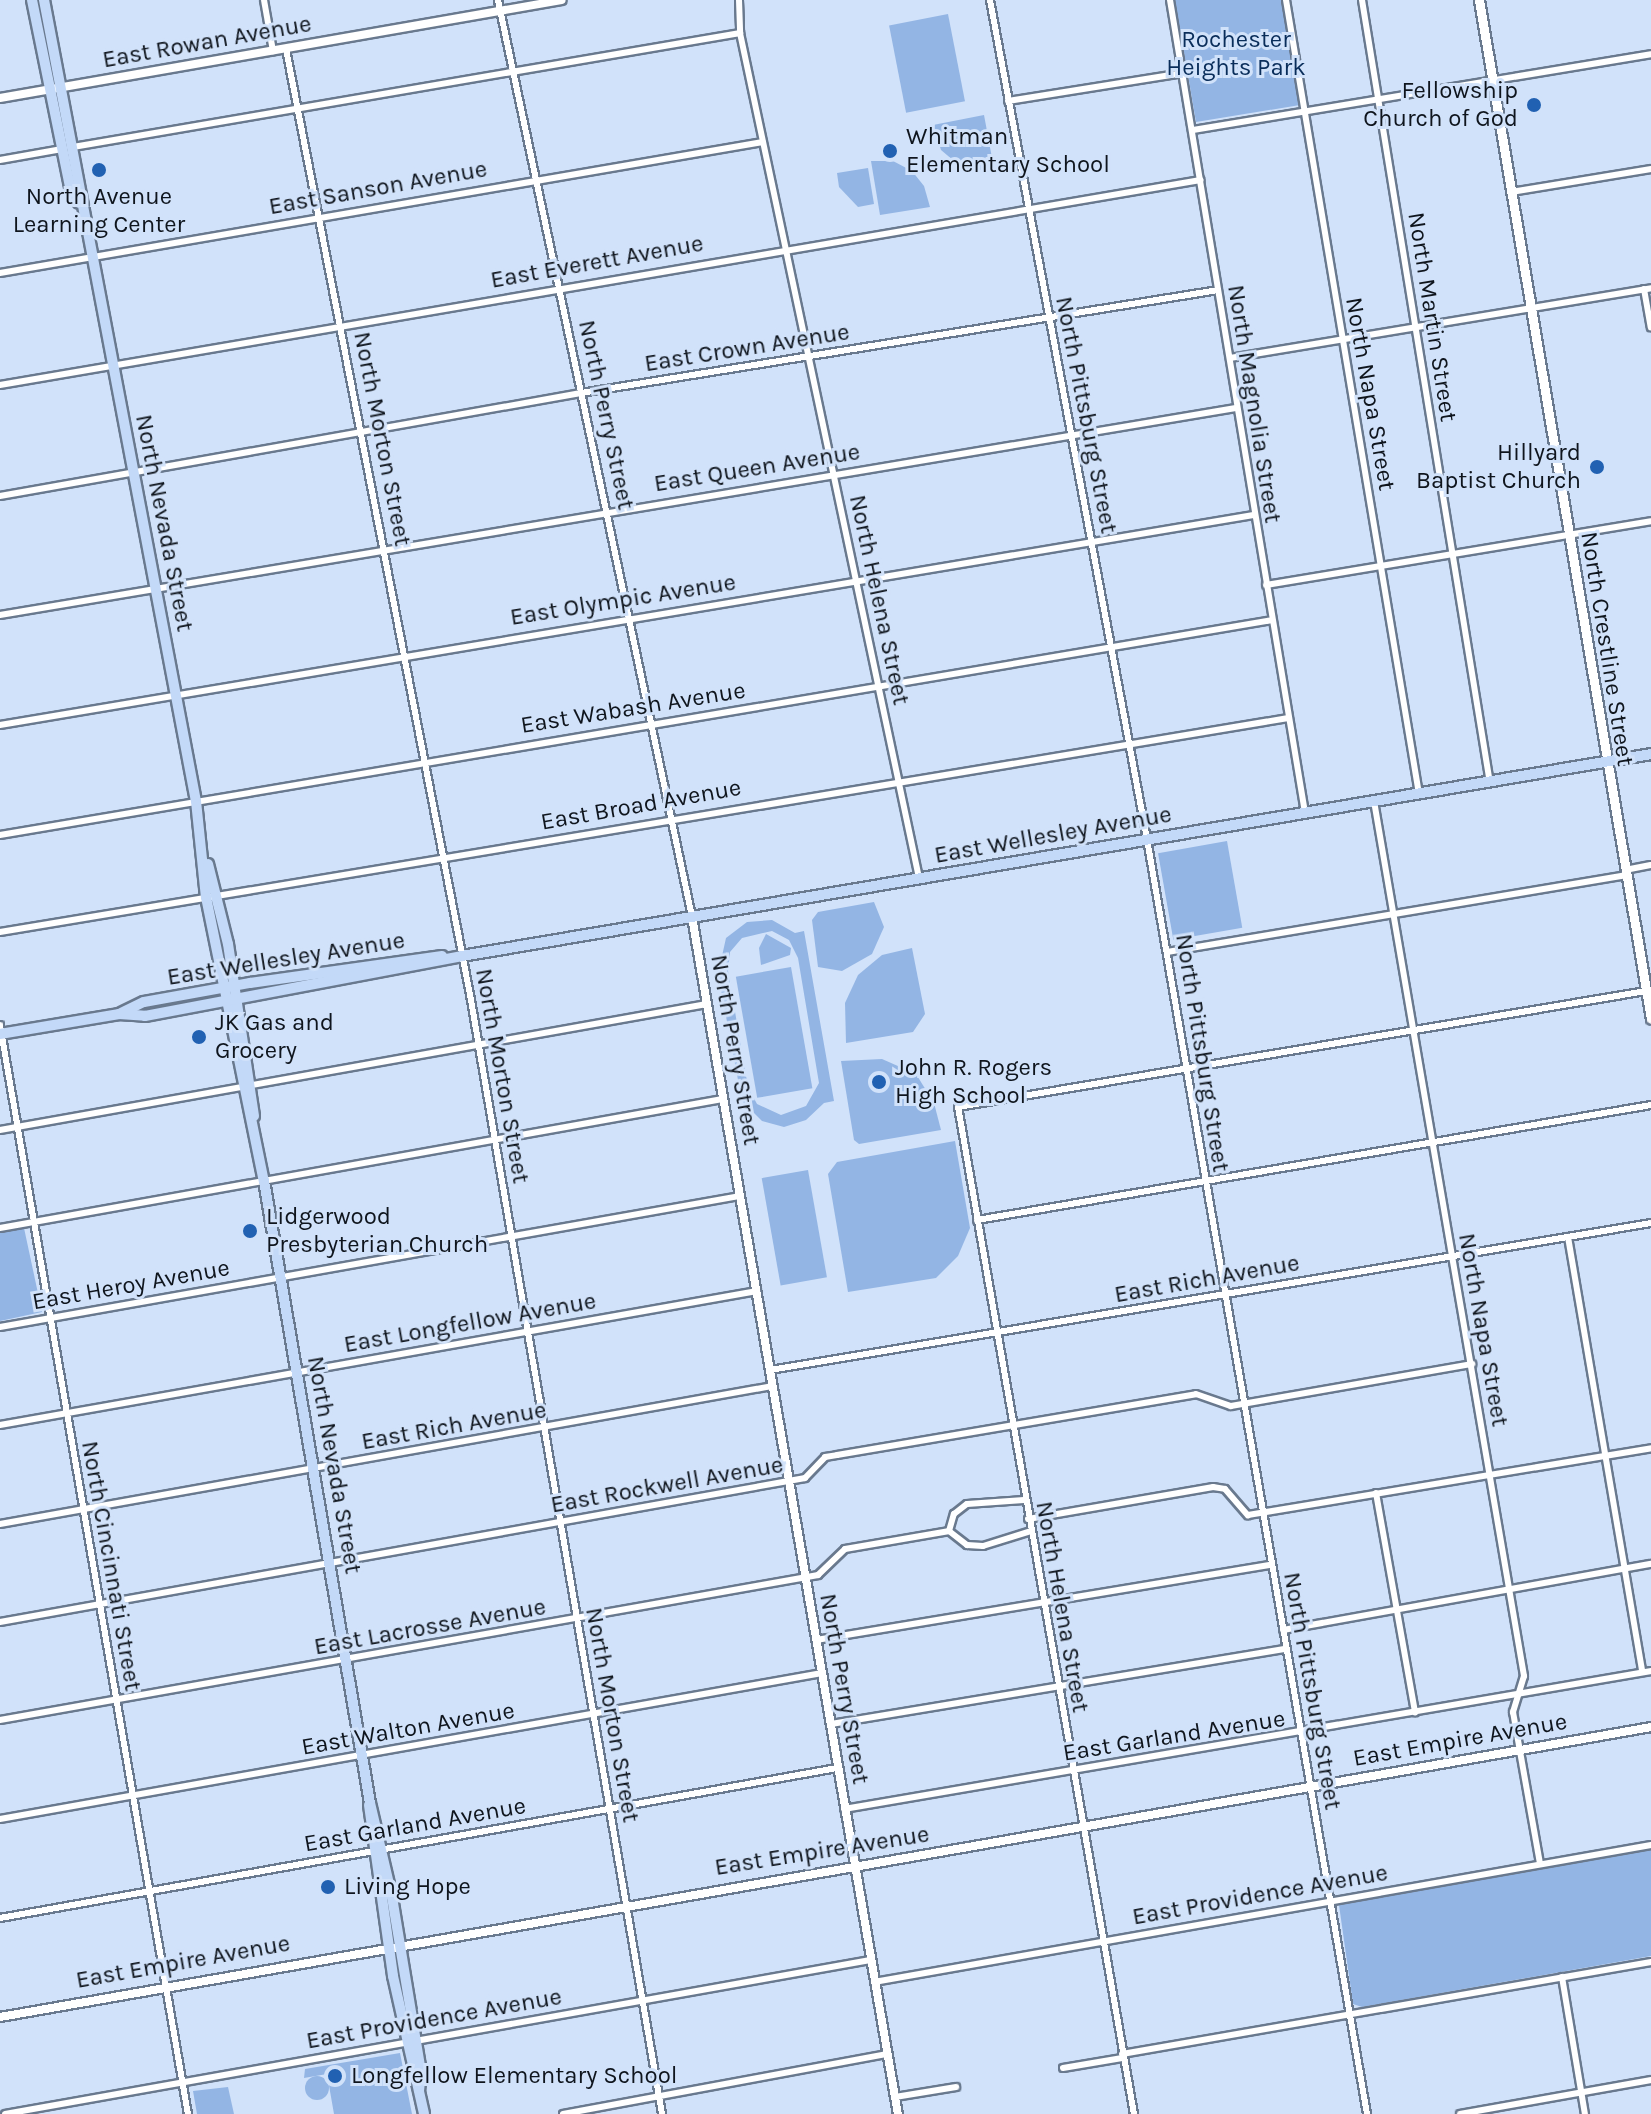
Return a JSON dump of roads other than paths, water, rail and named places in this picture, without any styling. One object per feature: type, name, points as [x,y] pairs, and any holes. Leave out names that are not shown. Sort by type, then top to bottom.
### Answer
[{"type":"main road","name":"North Nevada Street","points":[[32,0],[49,89],[68,148]]},
{"type":"main road","name":"North Nevada Street","points":[[44,0],[62,87],[70,187],[80,205],[135,473],[196,801],[204,849],[206,897],[229,987],[238,1000],[246,1085]]},
{"type":"main road","name":"North Crestline Street","points":[[1479,0],[1651,1019]]},
{"type":"main road","name":"East Wellesley Avenue","points":[[1,1031],[119,1014],[145,1016],[462,956],[1651,754]]},
{"type":"main road","name":"North Nevada Street","points":[[204,849],[218,895],[229,987],[226,1002],[246,1085],[298,1372],[378,1850],[388,1946],[411,2041]]},
{"type":"main road","name":"East Wellesley Avenue","points":[[119,1014],[144,1002],[229,987],[377,963],[462,956]]},
{"type":"main road","name":"North Nevada Street","points":[[378,1850],[401,1944],[411,2041],[424,2114]]},
{"type":"street","points":[[264,0],[273,51]]},
{"type":"street","name":"North Perry Street","points":[[498,0],[692,917],[898,2114]]},
{"type":"street","name":"East Rowan Avenue","points":[[0,98],[562,0]]},
{"type":"street","name":"North Helena Street","points":[[739,0],[740,33],[919,878]]},
{"type":"street","name":"North Pittsburg Street","points":[[990,0],[1147,839],[1223,1294],[1367,2114]]},
{"type":"street","name":"North Magnolia Street","points":[[1170,0],[1305,813]]},
{"type":"street","name":"North Napa Street","points":[[1286,0],[1419,794]]},
{"type":"street","name":"North Martin Street","points":[[1362,0],[1490,783]]},
{"type":"street","points":[[0,160],[740,33]]},
{"type":"street","name":"North Morton Street","points":[[286,49],[363,433],[479,1045],[662,2114]]},
{"type":"street","points":[[1193,130],[1651,54]]},
{"type":"street","points":[[1008,101],[1182,73]]},
{"type":"street","name":"East Sanson Avenue","points":[[0,273],[763,142]]},
{"type":"street","points":[[1511,192],[1651,169]]},
{"type":"street","name":"East Everett Avenue","points":[[0,385],[558,286],[1201,180]]},
{"type":"street","points":[[1230,358],[1648,289],[1651,327]]},
{"type":"street","name":"East Crown Avenue","points":[[0,496],[581,393],[1218,290]]},
{"type":"street","name":"East Queen Avenue","points":[[0,615],[606,510],[1072,437],[1236,408]]},
{"type":"street","name":"East Olympic Avenue","points":[[0,725],[628,616],[1254,515]]},
{"type":"street","points":[[1266,585],[1651,521]]},
{"type":"street","name":"East Wabash Avenue","points":[[0,835],[1272,620]]},
{"type":"street","name":"East Broad Avenue","points":[[0,932],[671,817],[1288,718]]},
{"type":"street","name":"North Napa Street","points":[[1374,801],[1524,1676],[1513,1712],[1540,1864]]},
{"type":"street","points":[[1167,952],[1393,915],[1625,873],[1651,865]]},
{"type":"street","points":[[1186,1066],[1413,1029],[1647,984]]},
{"type":"street","points":[[0,1130],[707,1004]]},
{"type":"street","name":"North Cincinnati Street","points":[[1,1031],[188,2114]]},
{"type":"street","name":"North Helena Street","points":[[1134,2114],[1024,1500],[958,1107],[1186,1066]]},
{"type":"street","points":[[0,1228],[723,1099]]},
{"type":"street","points":[[977,1220],[1651,1105]]},
{"type":"street","name":"East Heroy Avenue","points":[[0,1327],[740,1196]]},
{"type":"street","name":"East Rich Avenue","points":[[770,1370],[1651,1223]]},
{"type":"street","points":[[1568,1237],[1642,1672]]},
{"type":"street","name":"East Longfellow Avenue","points":[[0,1425],[757,1291]]},
{"type":"street","name":"East Rockwell Avenue","points":[[0,1622],[805,1478],[825,1457],[1196,1394],[1231,1406],[1472,1364]]},
{"type":"street","name":"East Rich Avenue","points":[[0,1524],[772,1386]]},
{"type":"street","points":[[1028,1519],[1213,1487],[1225,1489],[1239,1510],[1262,1513],[1651,1448]]},
{"type":"street","points":[[1376,1493],[1415,1713]]},
{"type":"street","points":[[1024,1500],[967,1504],[954,1514],[949,1531],[967,1545],[983,1546],[1031,1531]]},
{"type":"street","name":"East Lacrosse Avenue","points":[[0,1720],[818,1575],[845,1549],[949,1531]]},
{"type":"street","points":[[1283,1630],[1651,1564]]},
{"type":"street","points":[[816,1640],[1271,1565]]},
{"type":"street","points":[[831,1724],[1286,1649]]},
{"type":"street","name":"East Garland Avenue","points":[[844,1809],[1651,1671]]},
{"type":"street","name":"East Walton Avenue","points":[[0,1819],[822,1673]]},
{"type":"street","name":"East Empire Avenue","points":[[0,2017],[626,1904],[854,1868],[1651,1727]]},
{"type":"street","name":"East Garland Avenue","points":[[0,1918],[837,1768]]},
{"type":"street","name":"East Providence Avenue","points":[[874,1982],[1651,1845]]},
{"type":"street","name":"East Providence Avenue","points":[[5,2114],[870,1960]]},
{"type":"street","points":[[1063,2068],[1651,1962]]},
{"type":"street","points":[[1562,1977],[1585,2114]]},
{"type":"street","points":[[563,2114],[887,2054]]},
{"type":"street","points":[[1460,2114],[1651,2080]]},
{"type":"street","points":[[895,2097],[956,2087]]},
{"type":"place","name":"Fellowship Church of God","points":[[1534,105]]},
{"type":"place","name":"Whitman Elementary School","points":[[890,151]]},
{"type":"place","name":"North Avenue Learning Center","points":[[99,170]]},
{"type":"place","name":"Hillyard Baptist Church","points":[[1597,467]]},
{"type":"place","name":"JK Gas and Grocery","points":[[199,1037]]},
{"type":"place","name":"John R. Rogers High School","points":[[879,1082]]},
{"type":"place","name":"Lidgerwood Presbyterian Church","points":[[250,1231]]},
{"type":"place","name":"Living Hope","points":[[328,1887]]},
{"type":"place","name":"Longfellow Elementary School","points":[[335,2076]]},
{"type":"park label","name":"Rochester Heights Park","points":[[1236,54]]}]
